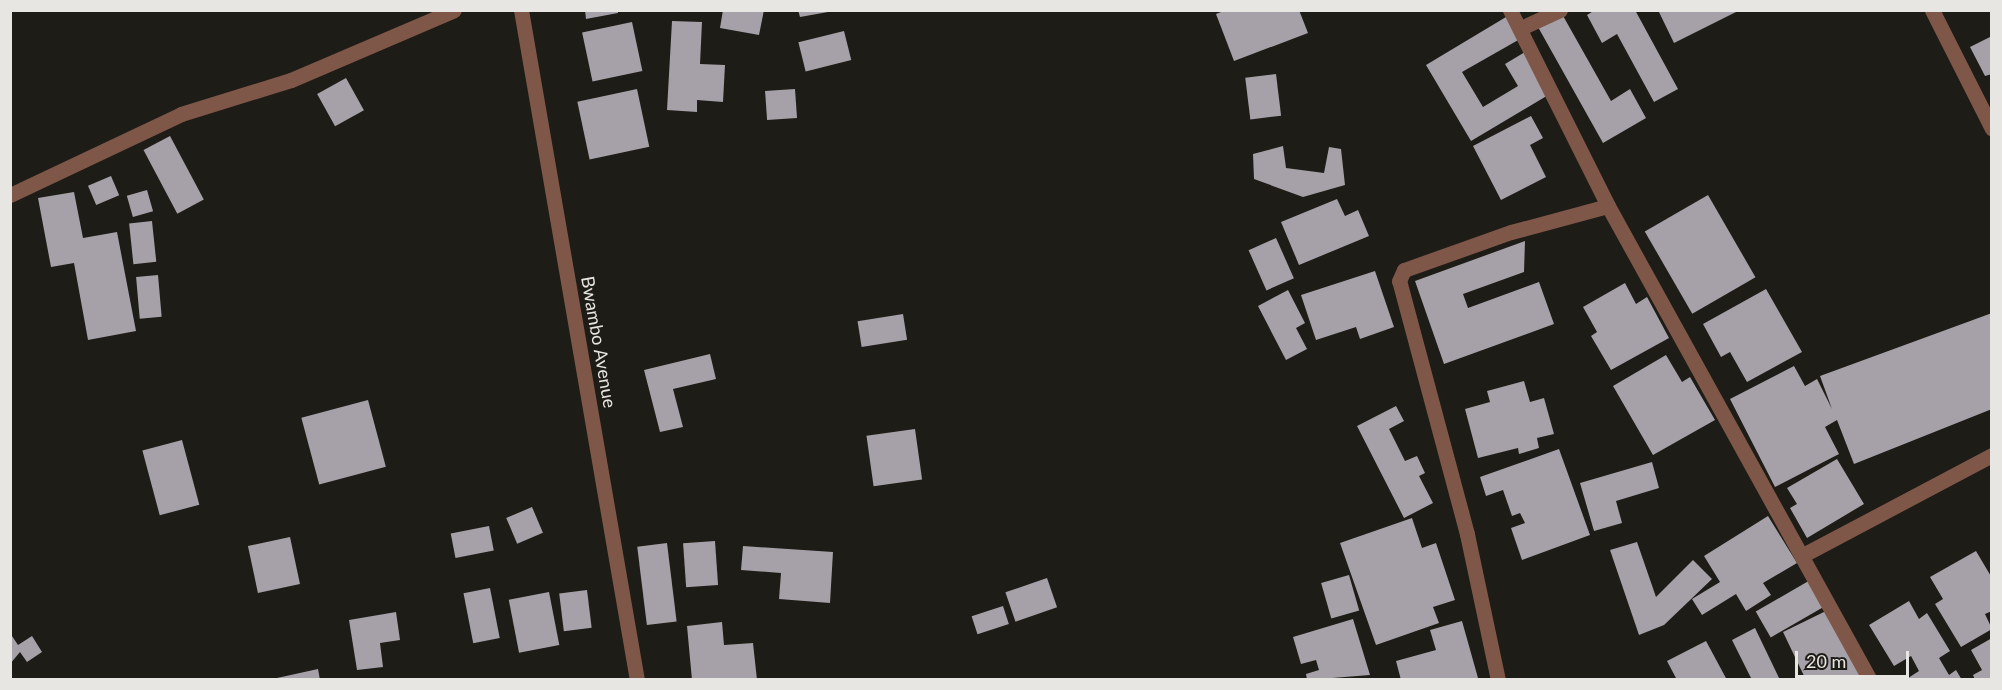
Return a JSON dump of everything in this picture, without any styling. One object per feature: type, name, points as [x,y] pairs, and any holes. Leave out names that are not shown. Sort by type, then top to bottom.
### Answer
[{"type":"street","points":[[10,195],[181,114],[291,80],[454,10]]},
{"type":"street","name":"Bwambo Avenue","points":[[521,10],[637,680]]},
{"type":"street","points":[[1510,10],[1608,206],[1803,555],[1870,680]]},
{"type":"street","points":[[1521,28],[1560,10]]},
{"type":"street","points":[[1932,10],[1992,129]]},
{"type":"street","points":[[1498,680],[1467,534],[1399,281],[1404,270],[1511,232],[1608,206]]},
{"type":"street","points":[[1803,555],[1992,455]]},
{"type":"building","points":[[585,10],[618,10],[618,13],[586,19]]},
{"type":"building","points":[[723,10],[764,10],[759,35],[720,28]]},
{"type":"building","points":[[798,10],[828,10],[828,12],[800,17]]},
{"type":"building","points":[[1226,10],[1299,10],[1308,33],[1234,61],[1216,14]]},
{"type":"building","points":[[1595,10],[1635,10],[1678,89],[1654,102],[1617,34],[1602,43],[1587,15]]},
{"type":"building","points":[[1658,10],[1740,10],[1674,43]]},
{"type":"building","points":[[1562,14],[1611,101],[1630,89],[1646,118],[1603,143],[1538,27]]},
{"type":"building","points":[[1506,17],[1520,39],[1462,72],[1483,107],[1518,86],[1505,64],[1525,52],[1550,94],[1471,141],[1426,65]]},
{"type":"building","points":[[672,21],[702,22],[700,64],[725,65],[723,102],[697,100],[697,112],[667,110]]},
{"type":"building","points":[[632,22],[642,71],[593,82],[582,33]]},
{"type":"building","points":[[844,31],[851,60],[806,71],[798,42]]},
{"type":"building","points":[[1992,36],[1992,74],[1985,76],[1970,47]]},
{"type":"building","points":[[1276,74],[1281,116],[1250,119],[1245,78]]},
{"type":"building","points":[[346,78],[364,110],[335,126],[317,94]]},
{"type":"building","points":[[637,89],[649,147],[590,159],[577,102]]},
{"type":"building","points":[[795,89],[797,118],[767,120],[765,91]]},
{"type":"building","points":[[1531,116],[1543,138],[1530,145],[1546,177],[1501,200],[1473,146]]},
{"type":"building","points":[[170,136],[204,200],[177,214],[144,150]]},
{"type":"building","points":[[1283,146],[1286,168],[1324,173],[1329,147],[1341,149],[1345,185],[1303,197],[1254,179],[1253,154]]},
{"type":"building","points":[[111,176],[119,195],[96,205],[88,186]]},
{"type":"building","points":[[147,190],[153,211],[133,217],[127,196]]},
{"type":"building","points":[[74,192],[83,238],[117,232],[136,331],[88,340],[74,263],[51,267],[38,198]]},
{"type":"building","points":[[1708,195],[1756,277],[1692,314],[1645,232]]},
{"type":"building","points":[[1337,199],[1345,216],[1358,210],[1369,236],[1299,265],[1281,222]]},
{"type":"building","points":[[152,221],[156,262],[133,264],[129,223]]},
{"type":"building","points":[[1276,238],[1294,278],[1266,290],[1249,250]]},
{"type":"building","points":[[1525,241],[1524,272],[1463,294],[1468,308],[1539,282],[1554,324],[1444,364],[1415,281]]},
{"type":"building","points":[[1375,271],[1394,327],[1360,339],[1356,327],[1316,340],[1301,295]]},
{"type":"building","points":[[158,275],[162,317],[140,319],[136,277]]},
{"type":"building","points":[[1625,283],[1636,304],[1647,297],[1669,338],[1611,370],[1591,336],[1597,332],[1583,307]]},
{"type":"building","points":[[1766,289],[1802,352],[1747,382],[1730,352],[1721,357],[1703,324]]},
{"type":"building","points":[[1288,290],[1305,323],[1296,328],[1307,349],[1286,360],[1258,306]]},
{"type":"building","points":[[1992,313],[1992,409],[1854,464],[1837,420],[1825,427],[1839,454],[1775,487],[1730,399],[1794,366],[1805,386],[1817,379],[1832,409],[1820,376]]},
{"type":"building","points":[[903,314],[907,340],[862,347],[858,321]]},
{"type":"building","points":[[710,354],[716,379],[673,389],[683,427],[660,432],[644,370]]},
{"type":"building","points":[[1666,355],[1682,382],[1690,377],[1715,420],[1653,455],[1613,386]]},
{"type":"building","points":[[1524,381],[1530,402],[1544,398],[1554,434],[1537,438],[1539,448],[1519,454],[1518,448],[1478,458],[1465,409],[1490,402],[1487,391]]},
{"type":"building","points":[[368,400],[386,467],[319,485],[301,418]]},
{"type":"building","points":[[1396,406],[1404,421],[1389,429],[1405,461],[1417,456],[1425,473],[1419,476],[1433,503],[1404,518],[1357,426]]},
{"type":"building","points":[[915,429],[922,480],[874,486],[866,436]]},
{"type":"building","points":[[182,440],[199,505],[160,515],[142,451]]},
{"type":"building","points":[[1559,449],[1590,535],[1522,560],[1511,528],[1525,523],[1520,513],[1512,516],[1503,490],[1486,496],[1480,477]]},
{"type":"building","points":[[1837,459],[1864,504],[1807,538],[1790,508],[1797,504],[1787,488]]},
{"type":"building","points":[[1652,462],[1659,488],[1616,501],[1622,523],[1594,531],[1580,483]]},
{"type":"building","points":[[532,507],[543,533],[517,544],[506,518]]},
{"type":"building","points":[[1768,516],[1797,563],[1763,583],[1771,595],[1746,611],[1736,594],[1702,615],[1692,599],[1720,582],[1704,556]]},
{"type":"building","points":[[1412,518],[1422,548],[1436,543],[1455,600],[1433,607],[1439,623],[1376,645],[1340,543]]},
{"type":"building","points":[[489,526],[494,551],[455,558],[451,533]]},
{"type":"building","points":[[290,537],[300,584],[258,593],[248,546]]},
{"type":"building","points":[[715,541],[718,585],[686,587],[683,543]]},
{"type":"building","points":[[1637,542],[1656,597],[1693,560],[1712,579],[1664,625],[1639,635],[1610,550]]},
{"type":"building","points":[[667,543],[677,621],[647,625],[637,547]]},
{"type":"building","points":[[743,546],[833,552],[830,603],[779,599],[781,573],[741,570]]},
{"type":"building","points":[[1976,551],[1992,578],[1992,611],[1985,614],[1992,629],[1961,647],[1935,604],[1943,599],[1930,577]]},
{"type":"building","points":[[1349,575],[1359,611],[1331,619],[1321,583]]},
{"type":"building","points":[[1047,578],[1057,607],[1015,622],[1005,592]]},
{"type":"building","points":[[1812,579],[1827,605],[1771,637],[1756,612]]},
{"type":"building","points":[[490,588],[500,638],[473,643],[463,593]]},
{"type":"building","points":[[587,590],[592,628],[564,631],[559,593]]},
{"type":"building","points":[[549,592],[559,645],[519,653],[509,600]]},
{"type":"building","points":[[1909,601],[1919,619],[1927,613],[1950,651],[1939,658],[1949,675],[1956,670],[1962,680],[1905,680],[1919,671],[1911,656],[1894,666],[1869,625]]},
{"type":"building","points":[[1003,606],[1009,624],[977,634],[972,616]]},
{"type":"building","points":[[1830,609],[1865,680],[1806,680],[1783,632]]},
{"type":"building","points":[[396,612],[400,640],[380,643],[383,667],[357,670],[349,620]]},
{"type":"building","points":[[1353,619],[1370,675],[1307,680],[1306,674],[1319,670],[1316,660],[1301,664],[1293,637]]},
{"type":"building","points":[[1462,621],[1478,678],[1401,680],[1396,661],[1436,650],[1430,630]]},
{"type":"building","points":[[722,622],[724,645],[753,643],[757,680],[692,680],[687,626]]},
{"type":"building","points":[[1755,628],[1780,680],[1752,680],[1732,640]]},
{"type":"building","points":[[10,633],[18,645],[32,636],[42,652],[27,662],[20,652],[10,664]]},
{"type":"building","points":[[1992,638],[1992,680],[1975,680],[1973,675],[1982,670],[1971,650]]},
{"type":"building","points":[[1706,641],[1727,680],[1677,680],[1667,661]]},
{"type":"building","points":[[318,669],[320,680],[278,680],[277,678]]}]
